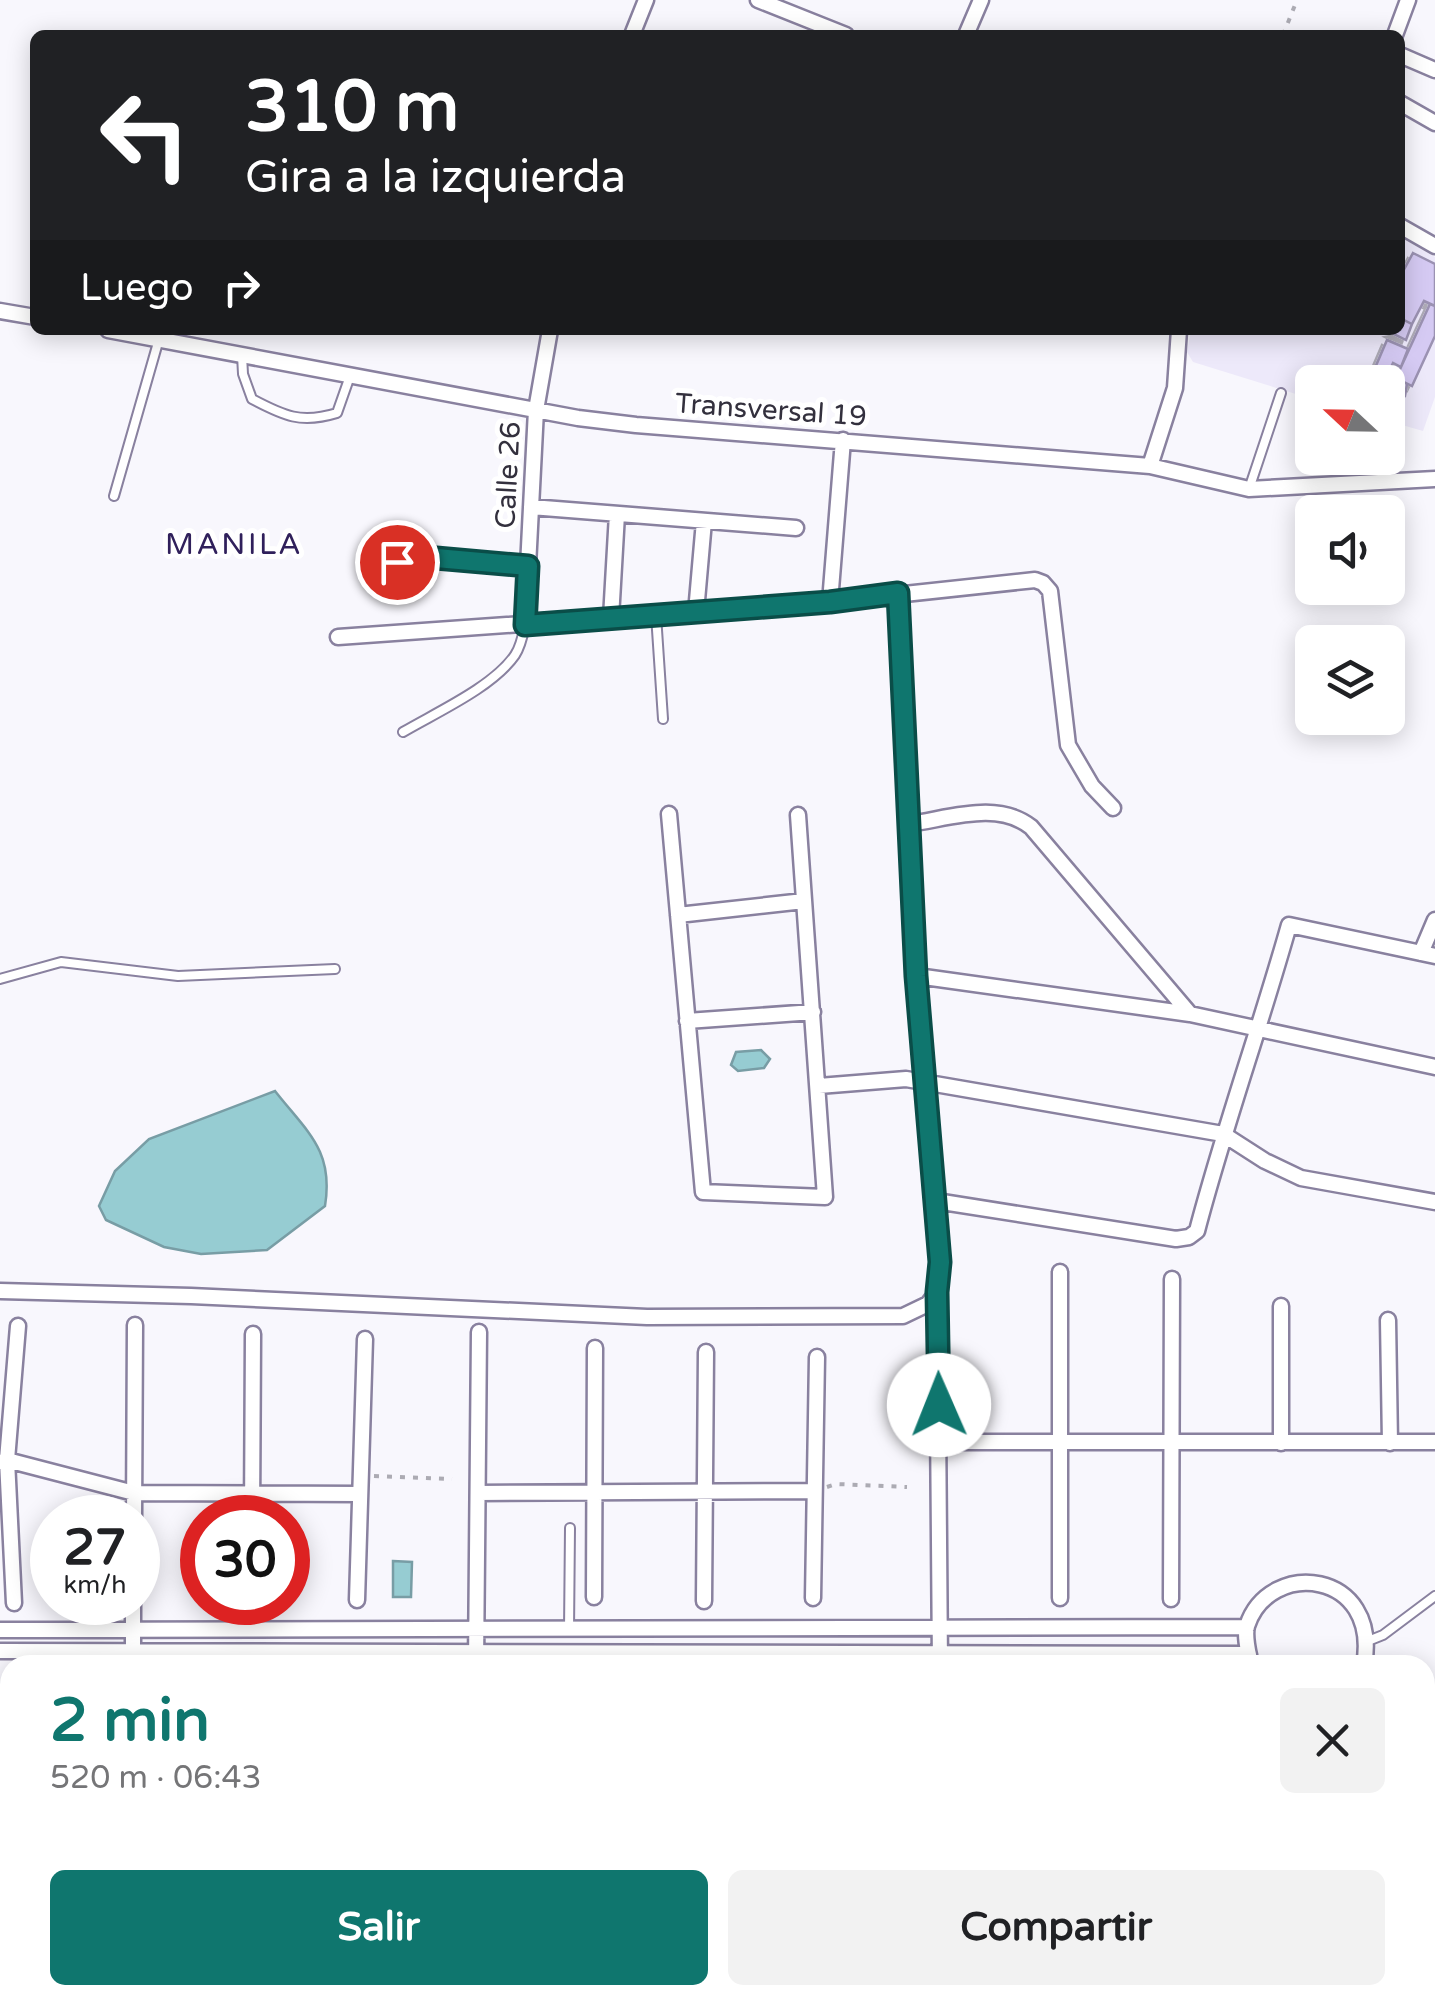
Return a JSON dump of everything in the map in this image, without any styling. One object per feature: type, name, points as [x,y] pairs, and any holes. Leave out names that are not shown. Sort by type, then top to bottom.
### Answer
[{"type":"street","points":[[634,30],[646,0]]},
{"type":"street","points":[[758,0],[833,30]]},
{"type":"street","points":[[968,30],[981,0]]},
{"type":"street","points":[[1396,30],[1408,0]]},
{"type":"street","points":[[1405,57],[1435,70]]},
{"type":"street","points":[[1405,106],[1435,123]]},
{"type":"street","points":[[1405,229],[1435,246]]},
{"type":"street","points":[[0,311],[30,316]]},
{"type":"street","name":"Transversal 19","points":[[134,335],[636,426],[1150,466],[1248,489],[1435,479]]},
{"type":"street","name":"Calle 26","points":[[525,625],[536,410],[549,335]]},
{"type":"street","points":[[1150,466],[1176,388],[1180,335]]},
{"type":"street","points":[[830,602],[843,440]]},
{"type":"street","points":[[531,507],[796,528]]},
{"type":"street","points":[[611,618],[618,514]]},
{"type":"street","points":[[696,612],[704,521]]},
{"type":"street","points":[[338,637],[830,602],[1035,580],[1050,591],[1068,745],[1092,786],[1113,808]]},
{"type":"street","points":[[898,593],[916,976],[940,1262],[940,1655]]},
{"type":"street","points":[[908,824],[998,812],[1016,816],[1031,828],[1190,1014]]},
{"type":"street","points":[[670,814],[704,1192],[825,1197],[798,815]]},
{"type":"street","points":[[678,915],[804,901]]},
{"type":"street","points":[[936,1201],[1176,1239],[1189,1237],[1197,1231],[1223,1134],[1260,1030],[1289,925],[1428,955],[1435,920]]},
{"type":"street","points":[[916,976],[1190,1014],[1435,1067]]},
{"type":"street","points":[[687,1021],[813,1012]]},
{"type":"street","points":[[820,1086],[906,1079],[1223,1134],[1265,1161],[1302,1178],[1435,1202]]},
{"type":"street","points":[[1060,1272],[1060,1598]]},
{"type":"street","points":[[1171,1598],[1172,1279]]},
{"type":"street","points":[[0,1291],[647,1317],[903,1316],[928,1304],[937,1292]]},
{"type":"street","points":[[1282,1306],[1282,1443]]},
{"type":"street","points":[[1388,1320],[1390,1443]]},
{"type":"street","points":[[14,1602],[3,1461],[18,1326]]},
{"type":"street","points":[[134,1493],[135,1326]]},
{"type":"street","points":[[476,1655],[479,1332]]},
{"type":"street","points":[[253,1334],[253,1495]]},
{"type":"street","points":[[357,1600],[365,1339]]},
{"type":"street","points":[[594,1597],[596,1348]]},
{"type":"street","points":[[704,1602],[706,1352]]},
{"type":"street","points":[[812,1598],[817,1357]]},
{"type":"street","points":[[940,1442],[1435,1442]]},
{"type":"street","points":[[3,1461],[134,1493],[360,1494]]},
{"type":"street","points":[[478,1493],[814,1491]]},
{"type":"street","points":[[1250,1655],[1247,1627],[1263,1602],[1282,1588],[1306,1582],[1329,1586],[1349,1599],[1363,1618],[1368,1641],[1366,1655]]},
{"type":"street","points":[[133,1625],[133,1655]]},
{"type":"street","points":[[0,1630],[1247,1627]]},
{"type":"street","points":[[17,1630],[17,1652]]},
{"type":"street","points":[[254,1630],[255,1652]]},
{"type":"street","points":[[0,1652],[75,1655]]},
{"type":"street","points":[[194,1655],[350,1655]]},
{"type":"lane","points":[[114,496],[159,340]]},
{"type":"lane","points":[[242,355],[243,374],[252,399],[282,415],[314,420],[336,413],[350,376]]},
{"type":"lane","points":[[1248,489],[1281,392]]},
{"type":"lane","points":[[397,562],[436,558],[528,566]]},
{"type":"lane","points":[[656,615],[663,719]]},
{"type":"lane","points":[[403,732],[499,672],[515,655],[525,625]]},
{"type":"lane","points":[[0,979],[60,962],[178,976],[335,969]]},
{"type":"lane","points":[[569,1630],[570,1528]]},
{"type":"lane","points":[[1368,1641],[1383,1635],[1435,1596]]},
{"type":"path","points":[[1285,30],[1297,0]]},
{"type":"path","points":[[360,1476],[452,1479]]},
{"type":"path","points":[[814,1491],[836,1484],[907,1487]]},
{"type":"shaded area","points":[[1405,240],[1435,257],[1435,397],[1423,431],[1405,426],[1405,365],[1295,365],[1295,394],[1193,362],[1187,352],[1190,335],[1405,335]]},
{"type":"water","points":[[761,1050],[770,1059],[764,1068],[738,1071],[731,1065],[736,1052]]},
{"type":"water","points":[[275,1091],[322,1156],[327,1187],[325,1206],[267,1250],[201,1254],[164,1247],[106,1220],[99,1206],[115,1171],[149,1139]]},
{"type":"water","points":[[393,1561],[412,1562],[411,1597],[393,1597]]},
{"type":"building","points":[[1413,253],[1435,264],[1435,306],[1424,301],[1412,324],[1405,320],[1405,268]]},
{"type":"building","points":[[1430,304],[1435,306],[1435,336],[1412,386],[1405,382],[1402,365]]},
{"type":"building","points":[[1405,320],[1412,324],[1406,340],[1396,335],[1405,335]]},
{"type":"building","points":[[1387,340],[1408,349],[1402,365],[1376,365]]},
{"type":"district","name":"MANILA","points":[[234,544]]},
{"type":"route","points":[[397,562],[436,558],[528,566],[525,625],[830,602],[898,593],[916,976],[940,1262],[939,1405]]}]
